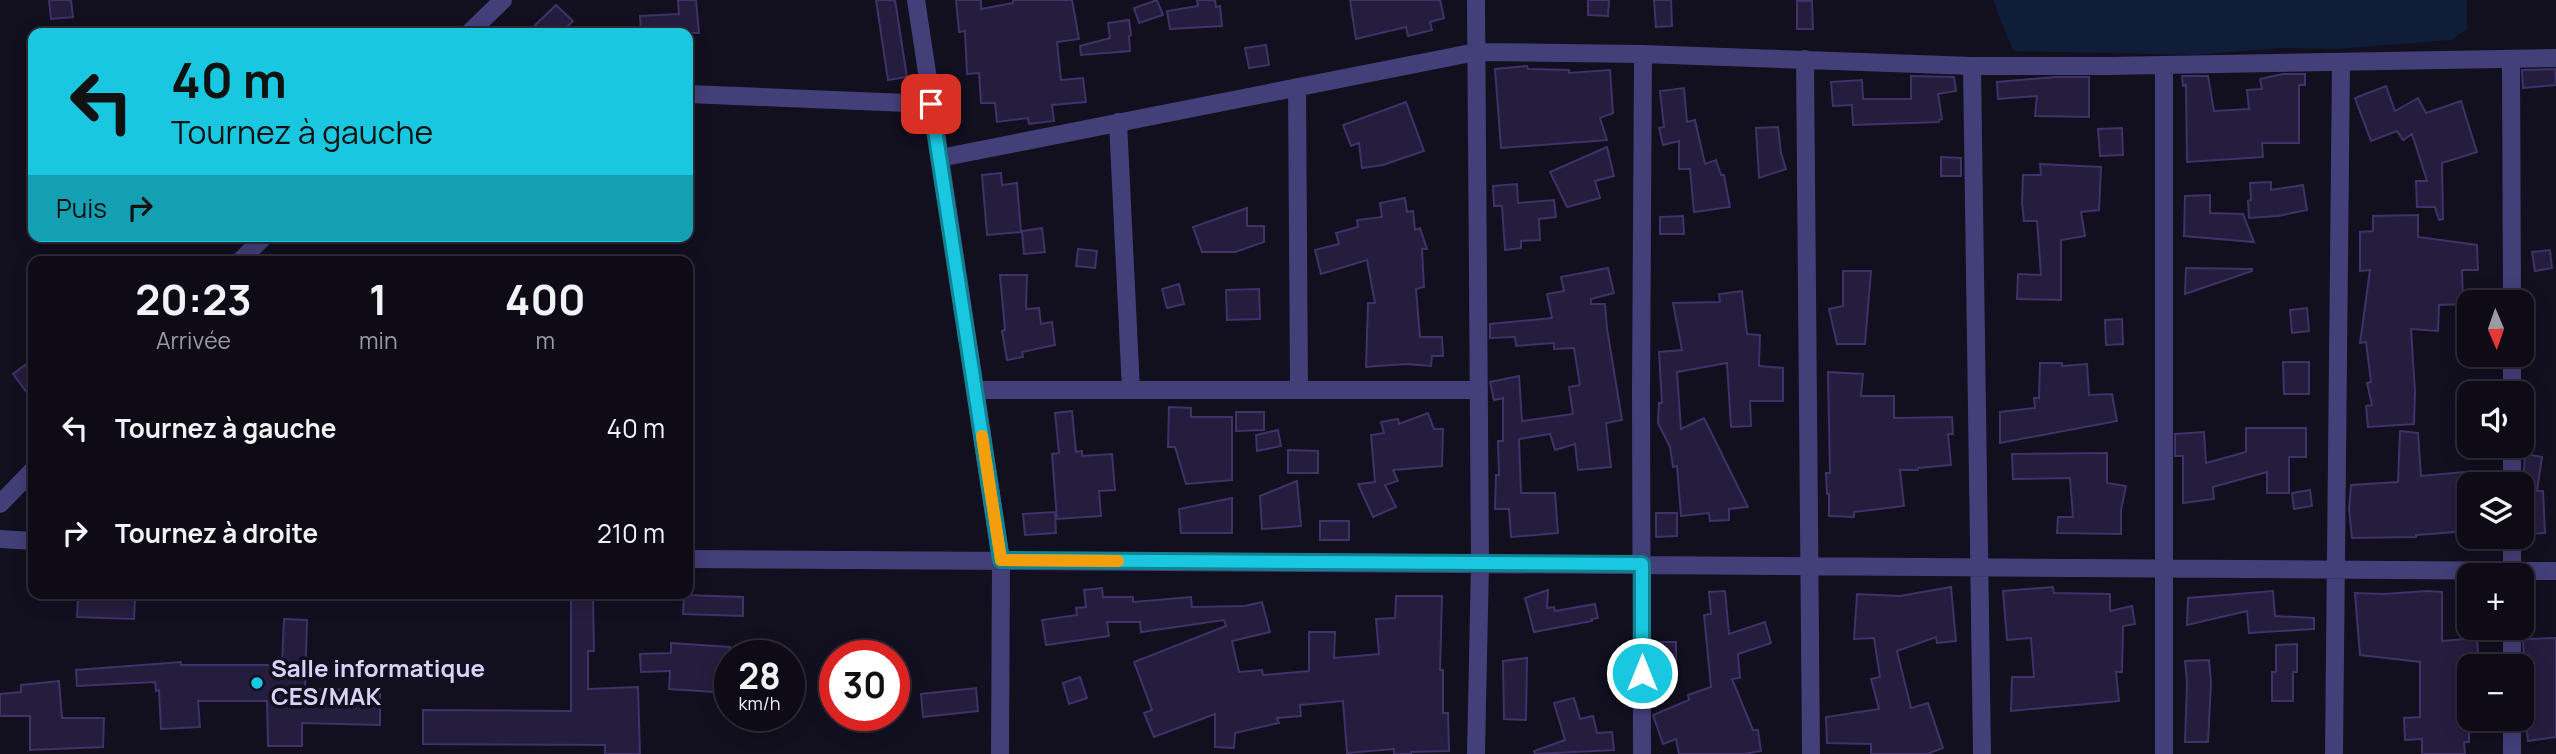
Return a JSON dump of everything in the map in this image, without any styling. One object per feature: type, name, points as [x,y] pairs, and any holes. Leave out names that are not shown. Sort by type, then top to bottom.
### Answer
[{"type":"street","points":[[474,28],[503,0]]},
{"type":"street","points":[[916,0],[1001,560],[1000,754]]},
{"type":"street","points":[[1476,0],[1480,563],[1476,754]]},
{"type":"street","points":[[940,158],[1476,51],[1972,66],[2556,58]]},
{"type":"street","points":[[1642,754],[1643,54]]},
{"type":"street","points":[[1805,59],[1811,754]]},
{"type":"street","points":[[2511,59],[2512,290]]},
{"type":"street","points":[[2334,754],[2341,62]]},
{"type":"street","points":[[2164,65],[2164,754]]},
{"type":"street","points":[[1972,66],[1982,754]]},
{"type":"street","points":[[1297,87],[1299,390]]},
{"type":"street","points":[[693,94],[931,104]]},
{"type":"street","points":[[1118,122],[1131,390]]},
{"type":"street","points":[[245,256],[259,242]]},
{"type":"street","points":[[975,390],[1479,390]]},
{"type":"street","points":[[0,504],[28,475]]},
{"type":"street","points":[[0,539],[28,541]]},
{"type":"street","points":[[693,559],[2457,572]]},
{"type":"street","points":[[2534,572],[2556,571]]},
{"type":"street","points":[[2512,731],[2512,754]]},
{"type":"water","points":[[1993,0],[2467,0],[2467,29],[2451,40],[2338,49],[2282,48],[2196,55],[2013,51]]},
{"type":"building","points":[[49,0],[71,0],[73,17],[51,19]]},
{"type":"building","points":[[678,0],[696,0],[699,33],[693,33],[693,28],[641,28],[640,16],[679,14]]},
{"type":"building","points":[[876,0],[895,0],[907,77],[888,80]]},
{"type":"building","points":[[956,0],[981,0],[981,9],[1013,3],[1013,0],[1072,0],[1079,39],[1057,42],[1061,80],[1083,78],[1086,102],[1052,105],[1054,121],[1029,124],[1028,118],[997,122],[995,103],[981,103],[979,73],[967,74],[965,31],[959,32]]},
{"type":"building","points":[[1157,0],[1163,15],[1139,23],[1134,8]]},
{"type":"building","points":[[1197,0],[1215,0],[1216,7],[1220,6],[1222,26],[1170,29],[1167,11],[1198,6]]},
{"type":"building","points":[[1350,0],[1440,0],[1444,18],[1430,22],[1432,30],[1408,36],[1406,27],[1356,39]]},
{"type":"building","points":[[1588,0],[1609,0],[1608,16],[1588,15]]},
{"type":"building","points":[[1654,0],[1671,0],[1672,26],[1656,27]]},
{"type":"building","points":[[1797,1],[1812,1],[1813,29],[1797,29]]},
{"type":"building","points":[[556,5],[573,21],[566,28],[532,28]]},
{"type":"building","points":[[1129,20],[1130,51],[1081,55],[1080,46],[1110,38],[1108,23]]},
{"type":"building","points":[[1266,45],[1269,65],[1249,68],[1245,48]]},
{"type":"building","points":[[1527,66],[1528,69],[1569,70],[1569,73],[1610,70],[1613,113],[1600,118],[1607,140],[1501,148],[1495,69]]},
{"type":"building","points":[[2555,69],[2556,85],[2523,88],[2522,70]]},
{"type":"building","points":[[2283,74],[2305,74],[2305,85],[2299,85],[2299,143],[2262,143],[2263,157],[2187,162],[2186,85],[2183,86],[2182,76],[2208,76],[2214,111],[2249,109],[2247,90],[2262,89],[2260,79]]},
{"type":"building","points":[[1911,76],[1954,77],[1956,91],[1938,94],[1942,119],[1939,122],[1853,125],[1852,105],[1833,106],[1831,82],[1862,80],[1863,99],[1911,99]]},
{"type":"building","points":[[2089,77],[2089,117],[2035,116],[2037,96],[1998,99],[1997,82]]},
{"type":"building","points":[[2386,86],[2395,111],[2418,98],[2426,113],[2461,101],[2477,152],[2442,163],[2443,219],[2439,220],[2435,207],[2417,207],[2416,181],[2427,181],[2412,134],[2403,140],[2397,131],[2371,141],[2355,98]]},
{"type":"building","points":[[1684,88],[1687,122],[1695,120],[1705,164],[1716,160],[1721,175],[1724,175],[1730,207],[1694,212],[1690,169],[1679,169],[1679,141],[1663,145],[1659,128],[1664,127],[1660,91]]},
{"type":"building","points":[[1406,102],[1424,151],[1383,165],[1362,168],[1359,143],[1351,146],[1343,125]]},
{"type":"building","points":[[1778,127],[1786,169],[1759,178],[1756,128]]},
{"type":"building","points":[[2122,128],[2123,155],[2100,156],[2098,129]]},
{"type":"building","points":[[1607,147],[1614,176],[1595,181],[1600,198],[1567,207],[1550,172]]},
{"type":"building","points":[[1941,157],[1961,158],[1961,176],[1941,176]]},
{"type":"building","points":[[2040,164],[2101,167],[2099,210],[2081,212],[2085,236],[2061,240],[2061,300],[2017,299],[2018,274],[2041,275],[2037,221],[2024,221],[2022,203],[2023,175],[2041,175]]},
{"type":"building","points":[[1001,173],[1002,185],[1017,183],[1021,232],[987,235],[982,175]]},
{"type":"building","points":[[2271,182],[2271,190],[2303,185],[2307,210],[2249,218],[2250,183]]},
{"type":"building","points":[[1517,184],[1518,203],[1554,200],[1556,217],[1539,219],[1540,240],[1521,241],[1521,248],[1505,250],[1502,206],[1494,206],[1493,186]]},
{"type":"building","points":[[2210,195],[2210,213],[2243,214],[2254,242],[2184,236],[2185,196]]},
{"type":"building","points":[[1405,198],[1407,212],[1413,211],[1415,230],[1420,228],[1427,249],[1422,249],[1424,287],[1416,289],[1420,337],[1442,337],[1443,356],[1432,356],[1431,366],[1406,364],[1366,367],[1368,303],[1375,303],[1367,260],[1321,274],[1315,250],[1339,244],[1336,233],[1358,227],[1357,220],[1382,217],[1380,203]]},
{"type":"building","points":[[1247,208],[1247,226],[1264,226],[1264,242],[1235,252],[1202,252],[1193,227]]},
{"type":"building","points":[[2418,215],[2418,237],[2477,245],[2478,270],[2462,270],[2463,290],[2457,290],[2457,304],[2439,305],[2438,331],[2411,329],[2414,424],[2368,427],[2366,406],[2372,405],[2367,383],[2371,382],[2366,342],[2360,343],[2370,270],[2360,271],[2360,232],[2373,231],[2373,216]]},
{"type":"building","points":[[1683,216],[1684,234],[1660,234],[1660,217]]},
{"type":"building","points":[[1042,228],[1045,252],[1024,254],[1022,231]]},
{"type":"building","points":[[1078,249],[1097,251],[1095,268],[1076,266]]},
{"type":"building","points":[[2550,250],[2552,268],[2535,271],[2532,252]]},
{"type":"building","points":[[1608,268],[1614,293],[1591,299],[1591,304],[1605,304],[1622,420],[1606,423],[1611,467],[1578,470],[1575,444],[1555,450],[1550,434],[1519,439],[1521,493],[1555,493],[1558,533],[1511,537],[1509,509],[1495,509],[1496,475],[1499,475],[1498,441],[1503,441],[1503,398],[1494,400],[1490,382],[1519,376],[1522,421],[1573,414],[1569,387],[1580,385],[1574,348],[1554,349],[1554,343],[1516,346],[1515,337],[1490,338],[1490,324],[1552,318],[1547,294],[1564,291],[1561,277]]},
{"type":"building","points":[[2186,268],[2252,269],[2252,271],[2185,294]]},
{"type":"building","points":[[1843,271],[1871,271],[1865,344],[1837,344],[1829,309],[1843,306]]},
{"type":"building","points":[[1000,275],[1027,275],[1026,309],[1039,308],[1041,324],[1052,322],[1055,345],[1022,352],[1023,357],[1007,360],[1002,331],[1005,330]]},
{"type":"building","points":[[1179,284],[1184,304],[1167,308],[1162,289]]},
{"type":"building","points":[[1259,289],[1260,319],[1227,320],[1226,290]]},
{"type":"building","points":[[1742,291],[1747,334],[1760,335],[1759,366],[1783,368],[1783,401],[1750,401],[1751,426],[1731,427],[1727,363],[1677,372],[1681,429],[1704,418],[1748,507],[1729,509],[1729,520],[1710,521],[1709,513],[1681,516],[1677,466],[1673,467],[1670,447],[1658,423],[1659,403],[1662,403],[1659,352],[1682,350],[1673,303],[1720,302],[1719,294]]},
{"type":"building","points":[[2307,308],[2309,331],[2292,333],[2290,310]]},
{"type":"building","points":[[2122,319],[2123,344],[2106,345],[2105,320]]},
{"type":"building","points":[[2283,362],[2309,362],[2309,394],[2284,394]]},
{"type":"building","points":[[28,363],[28,394],[13,374]]},
{"type":"building","points":[[2040,363],[2062,363],[2062,366],[2087,364],[2089,395],[2112,394],[2117,421],[2000,443],[2000,412],[2035,408],[2034,398],[2039,398]]},
{"type":"building","points":[[1828,372],[1863,374],[1861,396],[1894,396],[1894,418],[1952,417],[1953,434],[1948,434],[1951,465],[1900,470],[1904,506],[1854,512],[1854,517],[1829,516],[1826,473],[1830,473]]},
{"type":"building","points":[[1169,407],[1191,408],[1191,417],[1232,417],[1232,480],[1186,484],[1175,447],[1168,447]]},
{"type":"building","points":[[1072,411],[1076,452],[1082,451],[1082,456],[1112,454],[1115,490],[1099,491],[1101,516],[1057,519],[1052,454],[1059,453],[1055,413]]},
{"type":"building","points":[[1236,412],[1264,412],[1264,430],[1236,431]]},
{"type":"building","points":[[1428,413],[1434,429],[1443,429],[1442,466],[1393,470],[1398,481],[1385,485],[1396,507],[1373,517],[1358,484],[1375,482],[1371,435],[1384,433],[1381,422],[1398,419],[1399,424]]},
{"type":"building","points":[[2246,428],[2306,428],[2306,457],[2289,457],[2289,493],[2267,493],[2267,472],[2213,487],[2214,499],[2183,503],[2183,456],[2175,456],[2175,434],[2204,432],[2206,463],[2246,452]]},
{"type":"building","points":[[1278,430],[1281,446],[1257,451],[1256,435]]},
{"type":"building","points":[[2400,431],[2418,433],[2421,476],[2457,473],[2457,532],[2416,537],[2352,538],[2349,509],[2351,485],[2398,482]]},
{"type":"building","points":[[1288,450],[1318,451],[1318,473],[1288,473]]},
{"type":"building","points":[[2107,453],[2107,483],[2126,486],[2121,510],[2121,534],[2057,533],[2058,517],[2073,517],[2070,478],[2013,479],[2012,454]]},
{"type":"building","points":[[2542,457],[2537,491],[2543,491],[2545,533],[2534,534],[2534,472],[2524,472],[2525,458]]},
{"type":"building","points":[[1297,481],[1301,526],[1262,529],[1260,496]]},
{"type":"building","points":[[2310,490],[2312,506],[2294,509],[2292,493]]},
{"type":"building","points":[[1232,498],[1232,533],[1181,533],[1179,509]]},
{"type":"building","points":[[1055,512],[1056,533],[1025,535],[1023,514]]},
{"type":"building","points":[[1656,513],[1677,513],[1677,536],[1656,537]]},
{"type":"building","points":[[1320,521],[1349,521],[1349,540],[1320,540]]},
{"type":"building","points":[[1951,587],[1956,641],[1937,643],[1936,637],[1897,651],[1911,708],[1928,703],[1943,748],[1927,754],[1871,754],[1871,744],[1827,743],[1826,717],[1879,709],[1871,679],[1880,677],[1874,638],[1854,639],[1857,594],[1900,596]]},
{"type":"building","points":[[2053,587],[2054,593],[2110,594],[2110,611],[2132,606],[2135,624],[2123,626],[2122,672],[2116,672],[2119,701],[2011,711],[2012,677],[2034,677],[2031,638],[2007,640],[2003,591]]},
{"type":"building","points":[[1102,588],[1103,597],[1133,597],[1133,602],[1191,597],[1192,607],[1245,606],[1262,602],[1270,632],[1232,641],[1239,672],[1262,670],[1263,675],[1309,671],[1309,632],[1335,632],[1334,658],[1379,654],[1376,619],[1395,618],[1396,596],[1442,596],[1440,670],[1443,670],[1443,713],[1448,713],[1449,751],[1394,754],[1394,749],[1347,753],[1343,701],[1300,705],[1301,716],[1277,718],[1279,723],[1235,733],[1234,748],[1215,747],[1215,714],[1154,737],[1144,713],[1152,710],[1134,662],[1226,626],[1224,620],[1141,632],[1140,622],[1107,622],[1109,636],[1046,645],[1042,620],[1077,615],[1076,608],[1086,607],[1084,590]]},
{"type":"building","points":[[1548,590],[1547,608],[1554,607],[1555,611],[1595,604],[1598,618],[1534,632],[1525,598]]},
{"type":"building","points":[[1725,591],[1729,634],[1765,622],[1771,643],[1738,654],[1740,678],[1732,679],[1753,730],[1758,730],[1761,751],[1744,754],[1679,754],[1676,739],[1663,744],[1653,715],[1689,700],[1688,695],[1711,687],[1704,615],[1711,614],[1709,592]]},
{"type":"building","points":[[2273,591],[2275,616],[2314,618],[2314,629],[2249,633],[2247,611],[2187,625],[2188,598]]},
{"type":"building","points":[[2442,592],[2442,641],[2477,640],[2478,654],[2457,654],[2457,731],[2469,731],[2469,742],[2464,742],[2465,754],[2422,754],[2422,739],[2405,740],[2404,718],[2420,717],[2420,662],[2360,655],[2355,593]]},
{"type":"building","points":[[693,595],[743,597],[743,616],[683,614],[684,599],[693,599]]},
{"type":"building","points":[[78,599],[135,600],[134,619],[77,617]]},
{"type":"building","points":[[571,599],[593,599],[594,651],[588,651],[588,689],[638,687],[640,754],[605,754],[605,745],[423,744],[423,710],[571,711]]},
{"type":"building","points":[[284,619],[307,620],[305,689],[380,690],[380,725],[302,723],[302,746],[268,746],[267,701],[198,701],[200,727],[161,729],[159,690],[156,691],[155,682],[77,686],[76,670],[181,662],[181,665],[282,665]]},
{"type":"building","points":[[2556,638],[2556,737],[2528,741],[2527,731],[2534,731],[2534,654],[2524,654],[2523,640]]},
{"type":"building","points":[[1660,642],[1676,642],[1676,661],[1660,662]]},
{"type":"building","points":[[671,643],[714,646],[714,692],[669,689],[670,671],[641,672],[640,654],[671,653]]},
{"type":"building","points":[[2297,644],[2293,701],[2272,701],[2276,645]]},
{"type":"building","points":[[1527,658],[1526,720],[1504,719],[1503,661]]},
{"type":"building","points":[[2209,660],[2211,683],[2208,742],[2185,742],[2185,661]]},
{"type":"building","points":[[1080,677],[1087,698],[1069,704],[1063,683]]},
{"type":"building","points":[[59,681],[62,718],[104,718],[103,747],[30,750],[30,716],[0,716],[0,694],[21,692],[21,685]]},
{"type":"building","points":[[976,688],[978,711],[923,717],[921,694]]},
{"type":"building","points":[[1574,698],[1580,719],[1593,716],[1597,733],[1612,732],[1614,750],[1535,754],[1534,751],[1565,740],[1554,703]]},
{"type":"slow traffic","points":[[982,436],[1001,560],[1118,561]]},
{"type":"place","name":"Salle informatique CES/MAK","points":[[257,683]]},
{"type":"route","points":[[931,104],[1001,560],[1642,564],[1642,673]]}]
